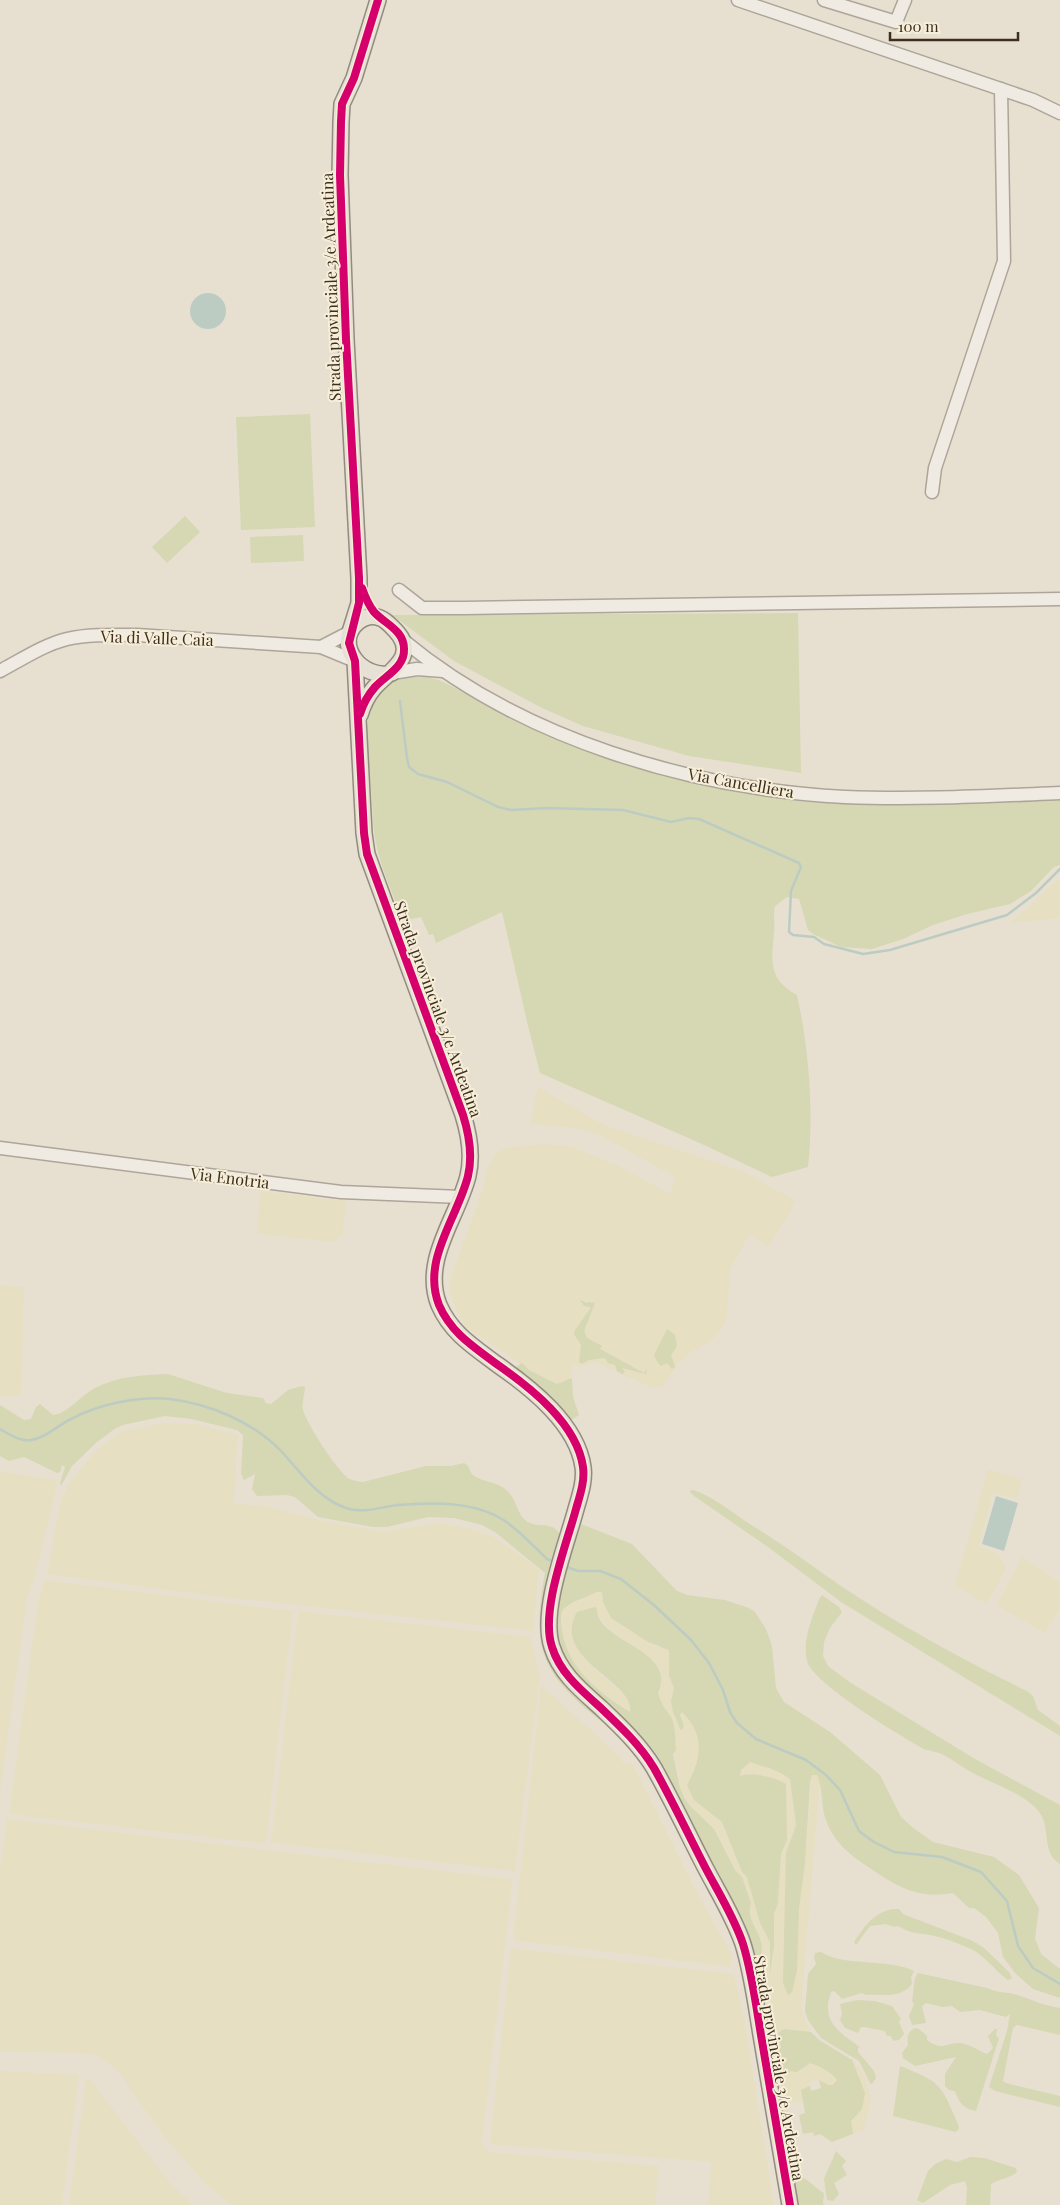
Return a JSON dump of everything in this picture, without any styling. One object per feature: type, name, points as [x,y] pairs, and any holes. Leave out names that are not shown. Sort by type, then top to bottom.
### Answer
[{"type":"main road","name":"Strada provinciale 3/e Ardeatina","points":[[359,578],[346,339],[340,174],[341,122],[342,104],[354,78],[378,0]]},
{"type":"main road","points":[[359,578],[366,600],[380,618],[392,626],[403,640],[404,649],[402,660],[371,692],[359,719]]},
{"type":"main road","points":[[359,578],[359,603],[350,632],[350,647],[355,661],[374,674],[385,675],[392,672]]},
{"type":"main road","points":[[350,632],[364,618],[380,618]]},
{"type":"main road","name":"Strada provinciale 3/e Ardeatina","points":[[355,661],[364,833],[367,854],[468,1134],[469,1170],[435,1266],[434,1282],[437,1298],[444,1315],[457,1333],[534,1394],[559,1418],[574,1441],[581,1458],[583,1476],[567,1543],[556,1576],[548,1624],[550,1640],[556,1659],[572,1681],[626,1733],[651,1764],[742,1940],[751,1976],[790,2205]]},
{"type":"street","points":[[738,0],[1033,100],[1060,112]]},
{"type":"street","points":[[824,0],[896,22],[905,0]]},
{"type":"street","points":[[932,492],[935,468],[1004,261],[1001,89]]},
{"type":"street","points":[[399,590],[422,608],[1060,599]]},
{"type":"street","points":[[321,647],[350,632]]},
{"type":"street","name":"Via di Valle Caia","points":[[0,671],[44,648],[67,639],[90,636],[137,635],[321,647],[355,661]]},
{"type":"street","name":"Via Cancelliera","points":[[403,640],[443,672],[527,719],[578,740],[686,774],[741,786],[793,793],[864,797],[921,798],[1060,793]]},
{"type":"street","name":"Via Cancelliera","points":[[392,672],[417,669],[443,672]]},
{"type":"street","name":"Via Enotria","points":[[0,1148],[341,1192],[461,1197]]},
{"type":"shaded area","points":[[208,293],[215,294],[221,298],[225,304],[225,318],[221,324],[215,328],[208,329],[201,328],[195,324],[191,318],[190,311],[191,304],[195,298],[201,294]]},
{"type":"shaded area","points":[[1060,880],[1060,918],[1011,923],[1055,882]]},
{"type":"shaded area","points":[[538,1087],[604,1125],[744,1172],[796,1201],[769,1247],[750,1234],[730,1269],[727,1317],[721,1329],[712,1340],[688,1354],[662,1387],[652,1388],[595,1362],[580,1368],[573,1362],[572,1378],[557,1384],[529,1370],[466,1327],[456,1310],[448,1285],[483,1189],[487,1169],[496,1153],[506,1148],[540,1144],[570,1146],[615,1164],[670,1194],[675,1177],[602,1136],[577,1128],[530,1124]]},
{"type":"shaded area","points":[[260,1191],[346,1201],[343,1234],[334,1242],[257,1234]]},
{"type":"shaded area","points":[[0,1285],[24,1287],[21,1396],[0,1396]]},
{"type":"shaded area","points":[[164,1423],[195,1424],[238,1435],[234,1503],[268,1507],[327,1522],[383,1532],[439,1523],[466,1528],[492,1536],[539,1569],[533,1631],[221,1597],[47,1574],[60,1504],[68,1484],[97,1450],[122,1431]]},
{"type":"shaded area","points":[[988,1469],[1022,1480],[1017,1499],[993,1493],[979,1546],[999,1554],[1006,1569],[987,1604],[955,1585]]},
{"type":"shaded area","points":[[0,1472],[58,1480],[35,1575],[27,1598],[0,1792]]},
{"type":"shaded area","points":[[996,1496],[1018,1503],[1004,1551],[982,1544]]},
{"type":"shaded area","points":[[1022,1557],[1060,1582],[1060,1609],[1045,1633],[996,1605]]},
{"type":"shaded area","points":[[45,1580],[293,1611],[266,1844],[9,1814],[38,1602]]},
{"type":"shaded area","points":[[597,1592],[602,1592],[607,1611],[621,1626],[657,1647],[664,1647],[669,1650],[669,1675],[674,1688],[671,1701],[673,1712],[681,1731],[682,1711],[690,1719],[698,1738],[700,1758],[693,1775],[703,1807],[722,1821],[742,1872],[747,1877],[760,1923],[770,1942],[771,1975],[774,1946],[774,1914],[778,1903],[781,1854],[787,1840],[785,1796],[787,1788],[781,1781],[760,1776],[747,1775],[740,1777],[741,1770],[750,1762],[769,1769],[777,1769],[790,1779],[796,1825],[786,1854],[786,1896],[799,1909],[805,1863],[812,1775],[817,1775],[820,1780],[801,2008],[811,2032],[793,2030],[779,2043],[781,2048],[777,2049],[787,2058],[789,2071],[810,2063],[820,2066],[834,2075],[837,2081],[833,2085],[819,2080],[809,2082],[810,2086],[801,2090],[803,2101],[787,2104],[789,2115],[784,2116],[759,1970],[761,1942],[750,1918],[749,1910],[751,1903],[742,1877],[735,1870],[714,1829],[690,1806],[680,1788],[679,1775],[658,1693],[662,1684],[660,1671],[655,1662],[610,1630],[594,1607],[595,1670],[625,1694],[631,1703],[630,1712],[598,1689],[581,1673],[570,1657],[563,1641],[562,1613],[566,1606]]},
{"type":"shaded area","points":[[298,1611],[530,1637],[540,1676],[515,1871],[271,1842]]},
{"type":"shaded area","points":[[541,1685],[621,1758],[622,1762],[633,1764],[700,1898],[732,1956],[731,1967],[513,1940]]},
{"type":"shaded area","points":[[7,1819],[510,1879],[512,1885],[482,2141],[484,2146],[489,2152],[659,2166],[655,2205],[231,2205],[205,2183],[164,2137],[119,2072],[99,2057],[84,2053],[0,2052],[0,1869]]},
{"type":"shaded area","points":[[511,1948],[732,1974],[735,1978],[744,2017],[774,2205],[708,2205],[711,2162],[495,2145],[490,2142]]},
{"type":"shaded area","points":[[852,2060],[865,2077],[871,2099],[864,2129],[853,2134],[851,2121],[862,2109]]},
{"type":"shaded area","points":[[0,2071],[79,2075],[62,2205],[0,2205]]},
{"type":"shaded area","points":[[86,2080],[90,2080],[170,2183],[193,2205],[69,2205]]},
{"type":"green space","points":[[310,414],[315,527],[241,530],[236,417]]},
{"type":"green space","points":[[185,516],[200,532],[167,563],[152,547]]},
{"type":"green space","points":[[303,535],[304,561],[251,563],[250,537]]},
{"type":"green space","points":[[798,613],[801,773],[689,756],[583,726],[542,708],[454,661],[392,615]]},
{"type":"green space","points":[[401,677],[427,677],[439,680],[542,732],[615,759],[751,792],[1060,799],[1060,865],[1054,867],[1031,891],[1010,904],[967,914],[933,925],[903,939],[872,949],[841,947],[813,934],[808,930],[799,899],[787,897],[775,906],[772,954],[774,969],[781,983],[797,995],[805,1037],[811,1125],[808,1167],[772,1177],[540,1073],[502,912],[436,943],[433,934],[429,935],[421,917],[403,921],[377,849],[373,826],[367,741],[369,713],[376,696],[390,682]]},
{"type":"green space","points":[[580,1300],[587,1303],[595,1303],[584,1331],[587,1338],[602,1346],[600,1349],[644,1373],[647,1369],[646,1374],[622,1368],[625,1372],[622,1374],[617,1371],[615,1365],[608,1363],[605,1358],[589,1360],[582,1364],[579,1362],[581,1345],[574,1334],[590,1309],[590,1307],[584,1306]]},
{"type":"green space","points":[[667,1329],[675,1335],[677,1346],[671,1355],[675,1367],[672,1369],[667,1363],[661,1366],[654,1355]]},
{"type":"green space","points":[[522,1363],[529,1370],[557,1384],[572,1378],[573,1397],[579,1415],[569,1419],[540,1386],[516,1367]]},
{"type":"green space","points":[[168,1374],[227,1393],[263,1398],[266,1403],[271,1404],[288,1390],[302,1386],[305,1387],[303,1410],[306,1417],[330,1456],[348,1478],[363,1482],[426,1466],[451,1466],[464,1463],[477,1478],[507,1490],[524,1519],[534,1524],[553,1527],[561,1536],[545,1643],[640,1754],[739,1944],[770,2128],[737,1947],[637,1754],[625,1741],[568,1692],[547,1663],[542,1648],[540,1632],[540,1614],[545,1573],[495,1532],[482,1525],[454,1518],[428,1517],[387,1527],[373,1527],[318,1517],[295,1497],[287,1495],[257,1496],[252,1489],[255,1474],[244,1480],[241,1474],[243,1435],[237,1430],[191,1419],[165,1416],[116,1428],[97,1442],[72,1466],[61,1486],[60,1483],[65,1467],[62,1465],[60,1472],[57,1473],[24,1457],[9,1461],[0,1456],[0,1405],[24,1420],[31,1419],[36,1407],[40,1404],[53,1415],[59,1414],[90,1391],[104,1384],[131,1377]]},
{"type":"green space","points":[[691,1490],[697,1491],[722,1505],[860,1599],[955,1654],[1027,1691],[1033,1696],[1038,1710],[1060,1726],[1060,1736],[841,1602],[768,1547],[694,1496],[690,1492]]},
{"type":"green space","points":[[576,1524],[581,1524],[632,1544],[677,1591],[687,1595],[725,1600],[755,1612],[766,1629],[772,1646],[776,1688],[784,1702],[830,1732],[880,1775],[901,1817],[912,1827],[933,1842],[994,1857],[1019,1875],[1039,1908],[1035,1938],[1041,1954],[1060,1969],[1060,1998],[1033,1989],[1016,1974],[1003,1957],[998,1933],[986,1917],[974,1908],[969,1908],[953,1893],[919,1893],[900,1887],[881,1876],[845,1849],[835,1838],[827,1823],[817,1775],[812,1775],[810,1783],[805,1863],[799,1909],[797,1970],[792,1992],[788,1995],[783,1983],[786,1853],[796,1825],[790,1779],[776,1771],[750,1762],[741,1770],[740,1776],[763,1776],[786,1784],[787,1840],[781,1854],[778,1903],[774,1914],[774,1946],[770,1975],[770,1942],[760,1923],[747,1877],[742,1872],[722,1822],[694,1800],[687,1785],[696,1766],[699,1747],[698,1738],[695,1729],[682,1712],[680,1715],[684,1726],[681,1731],[673,1712],[671,1701],[674,1688],[669,1675],[669,1650],[648,1642],[611,1618],[603,1602],[602,1592],[597,1592],[568,1605],[561,1614],[561,1623],[565,1643],[570,1655],[586,1678],[630,1712],[628,1701],[620,1690],[583,1657],[575,1644],[572,1629],[577,1612],[597,1608],[600,1620],[609,1629],[647,1656],[657,1666],[661,1678],[658,1693],[674,1726],[676,1750],[673,1754],[680,1788],[690,1806],[714,1829],[735,1870],[742,1877],[751,1903],[751,1918],[761,1942],[762,1952],[759,1970],[752,1961],[683,1813],[562,1657],[553,1619]]},
{"type":"green space","points":[[822,1595],[839,1607],[842,1612],[830,1628],[824,1642],[823,1656],[828,1666],[851,1683],[975,1759],[1060,1805],[1060,1864],[1052,1856],[1048,1847],[1043,1819],[1036,1808],[1029,1802],[971,1772],[942,1754],[924,1749],[897,1733],[840,1695],[813,1671],[807,1661],[806,1646],[813,1614]]},
{"type":"green space","points":[[892,1909],[899,1909],[903,1914],[973,1941],[984,1948],[1009,1972],[1012,1978],[1008,1980],[980,1954],[969,1948],[939,1937],[911,1932],[898,1926],[894,1927],[886,1924],[870,1926],[856,1945],[854,1942],[874,1917]]},
{"type":"green space","points":[[821,1952],[831,1957],[892,1965],[914,1971],[911,1977],[912,1984],[897,1994],[866,1995],[862,1993],[842,1999],[834,1991],[831,1992],[828,2002],[830,2018],[844,2036],[860,2047],[858,2052],[874,2071],[876,2078],[872,2084],[859,2061],[821,2038],[808,2020],[805,2011],[808,1974],[816,1964],[815,1953]]},
{"type":"green space","points":[[918,1973],[1018,1995],[1060,2008],[1060,2035],[1017,2025],[1013,2028],[1003,2081],[1060,2096],[1060,2107],[995,2091],[989,2087],[1007,2031],[1010,2014],[1006,2017],[980,2010],[960,2012],[952,2006],[943,2007],[926,2003],[922,2006],[926,2023],[912,2025],[909,2016],[914,2004],[912,2001],[915,1978]]},
{"type":"green space","points":[[857,2000],[875,2001],[892,2006],[901,2019],[899,2022],[904,2034],[899,2040],[893,2041],[891,2036],[887,2036],[885,2031],[861,2027],[858,2033],[845,2028],[840,2020],[842,2014],[840,2004]]},
{"type":"green space","points":[[915,2028],[927,2036],[927,2040],[932,2044],[944,2046],[961,2043],[987,2054],[993,2048],[988,2036],[997,2029],[996,2036],[999,2038],[976,2111],[965,2107],[960,2102],[955,2091],[949,2090],[945,2086],[945,2074],[956,2057],[915,2066],[903,2058],[902,2053],[908,2045],[908,2035]]},
{"type":"green space","points":[[784,2029],[811,2032],[819,2040],[852,2060],[865,2093],[862,2109],[851,2121],[853,2134],[832,2142],[820,2134],[814,2136],[813,2132],[803,2134],[799,2115],[805,2113],[801,2090],[810,2086],[811,2091],[821,2088],[819,2080],[833,2085],[837,2080],[829,2072],[810,2063],[797,2072],[790,2071],[789,2074],[781,2076],[778,2063],[787,2061],[787,2058],[778,2059],[776,2049],[781,2048],[778,2033]]},
{"type":"green space","points":[[900,2066],[924,2076],[938,2086],[948,2100],[958,2124],[959,2128],[956,2132],[893,2116]]},
{"type":"green space","points":[[836,2151],[846,2161],[842,2166],[847,2175],[834,2183],[839,2194],[833,2201],[827,2200],[824,2179]]},
{"type":"green space","points":[[970,2157],[984,2158],[1016,2168],[1017,2172],[1014,2174],[991,2184],[990,2205],[966,2205],[967,2187],[965,2181],[950,2185],[923,2203],[917,2200],[928,2171],[935,2164],[946,2159],[957,2162]]},
{"type":"green space","points":[[790,2174],[804,2178],[824,2193],[823,2204],[825,2205],[793,2205]]},
{"type":"waterway","points":[[400,701],[409,767],[418,774],[447,782],[498,807],[511,810],[546,808],[623,810],[671,822],[689,818],[699,819],[799,863],[801,867],[791,891],[789,932],[793,935],[814,937],[824,944],[863,954],[890,950],[1007,915],[1036,893],[1060,869]]},
{"type":"waterway","points":[[0,1429],[19,1439],[31,1440],[42,1437],[82,1414],[106,1405],[158,1398],[185,1401],[230,1416],[257,1431],[281,1451],[318,1491],[336,1504],[352,1510],[372,1510],[398,1505],[425,1503],[467,1506],[493,1514],[505,1521],[547,1559],[554,1562]]},
{"type":"waterway","points":[[564,1566],[578,1571],[600,1571],[621,1579],[655,1606],[691,1640],[709,1663],[723,1690],[730,1712],[737,1723],[756,1739],[806,1760],[826,1775],[840,1790],[859,1831],[874,1842],[894,1852],[942,1857],[981,1872],[1007,1901],[1018,1946],[1033,1968],[1060,1984]]},
{"type":"cycle path","points":[[378,0],[354,78],[342,104],[341,122],[340,175],[346,339],[359,578],[359,603],[349,643],[355,661],[364,833],[367,854],[463,1115],[470,1145],[468,1176],[438,1255],[435,1288],[439,1305],[457,1332],[538,1396],[562,1422],[572,1436],[579,1451],[583,1467],[583,1483],[552,1597],[549,1615],[549,1632],[552,1647],[560,1665],[572,1680],[623,1729],[649,1760],[739,1934],[754,1989],[790,2205]]},
{"type":"cycle path","points":[[360,714],[372,690],[398,666],[404,649],[401,637],[374,612],[362,588]]}]
